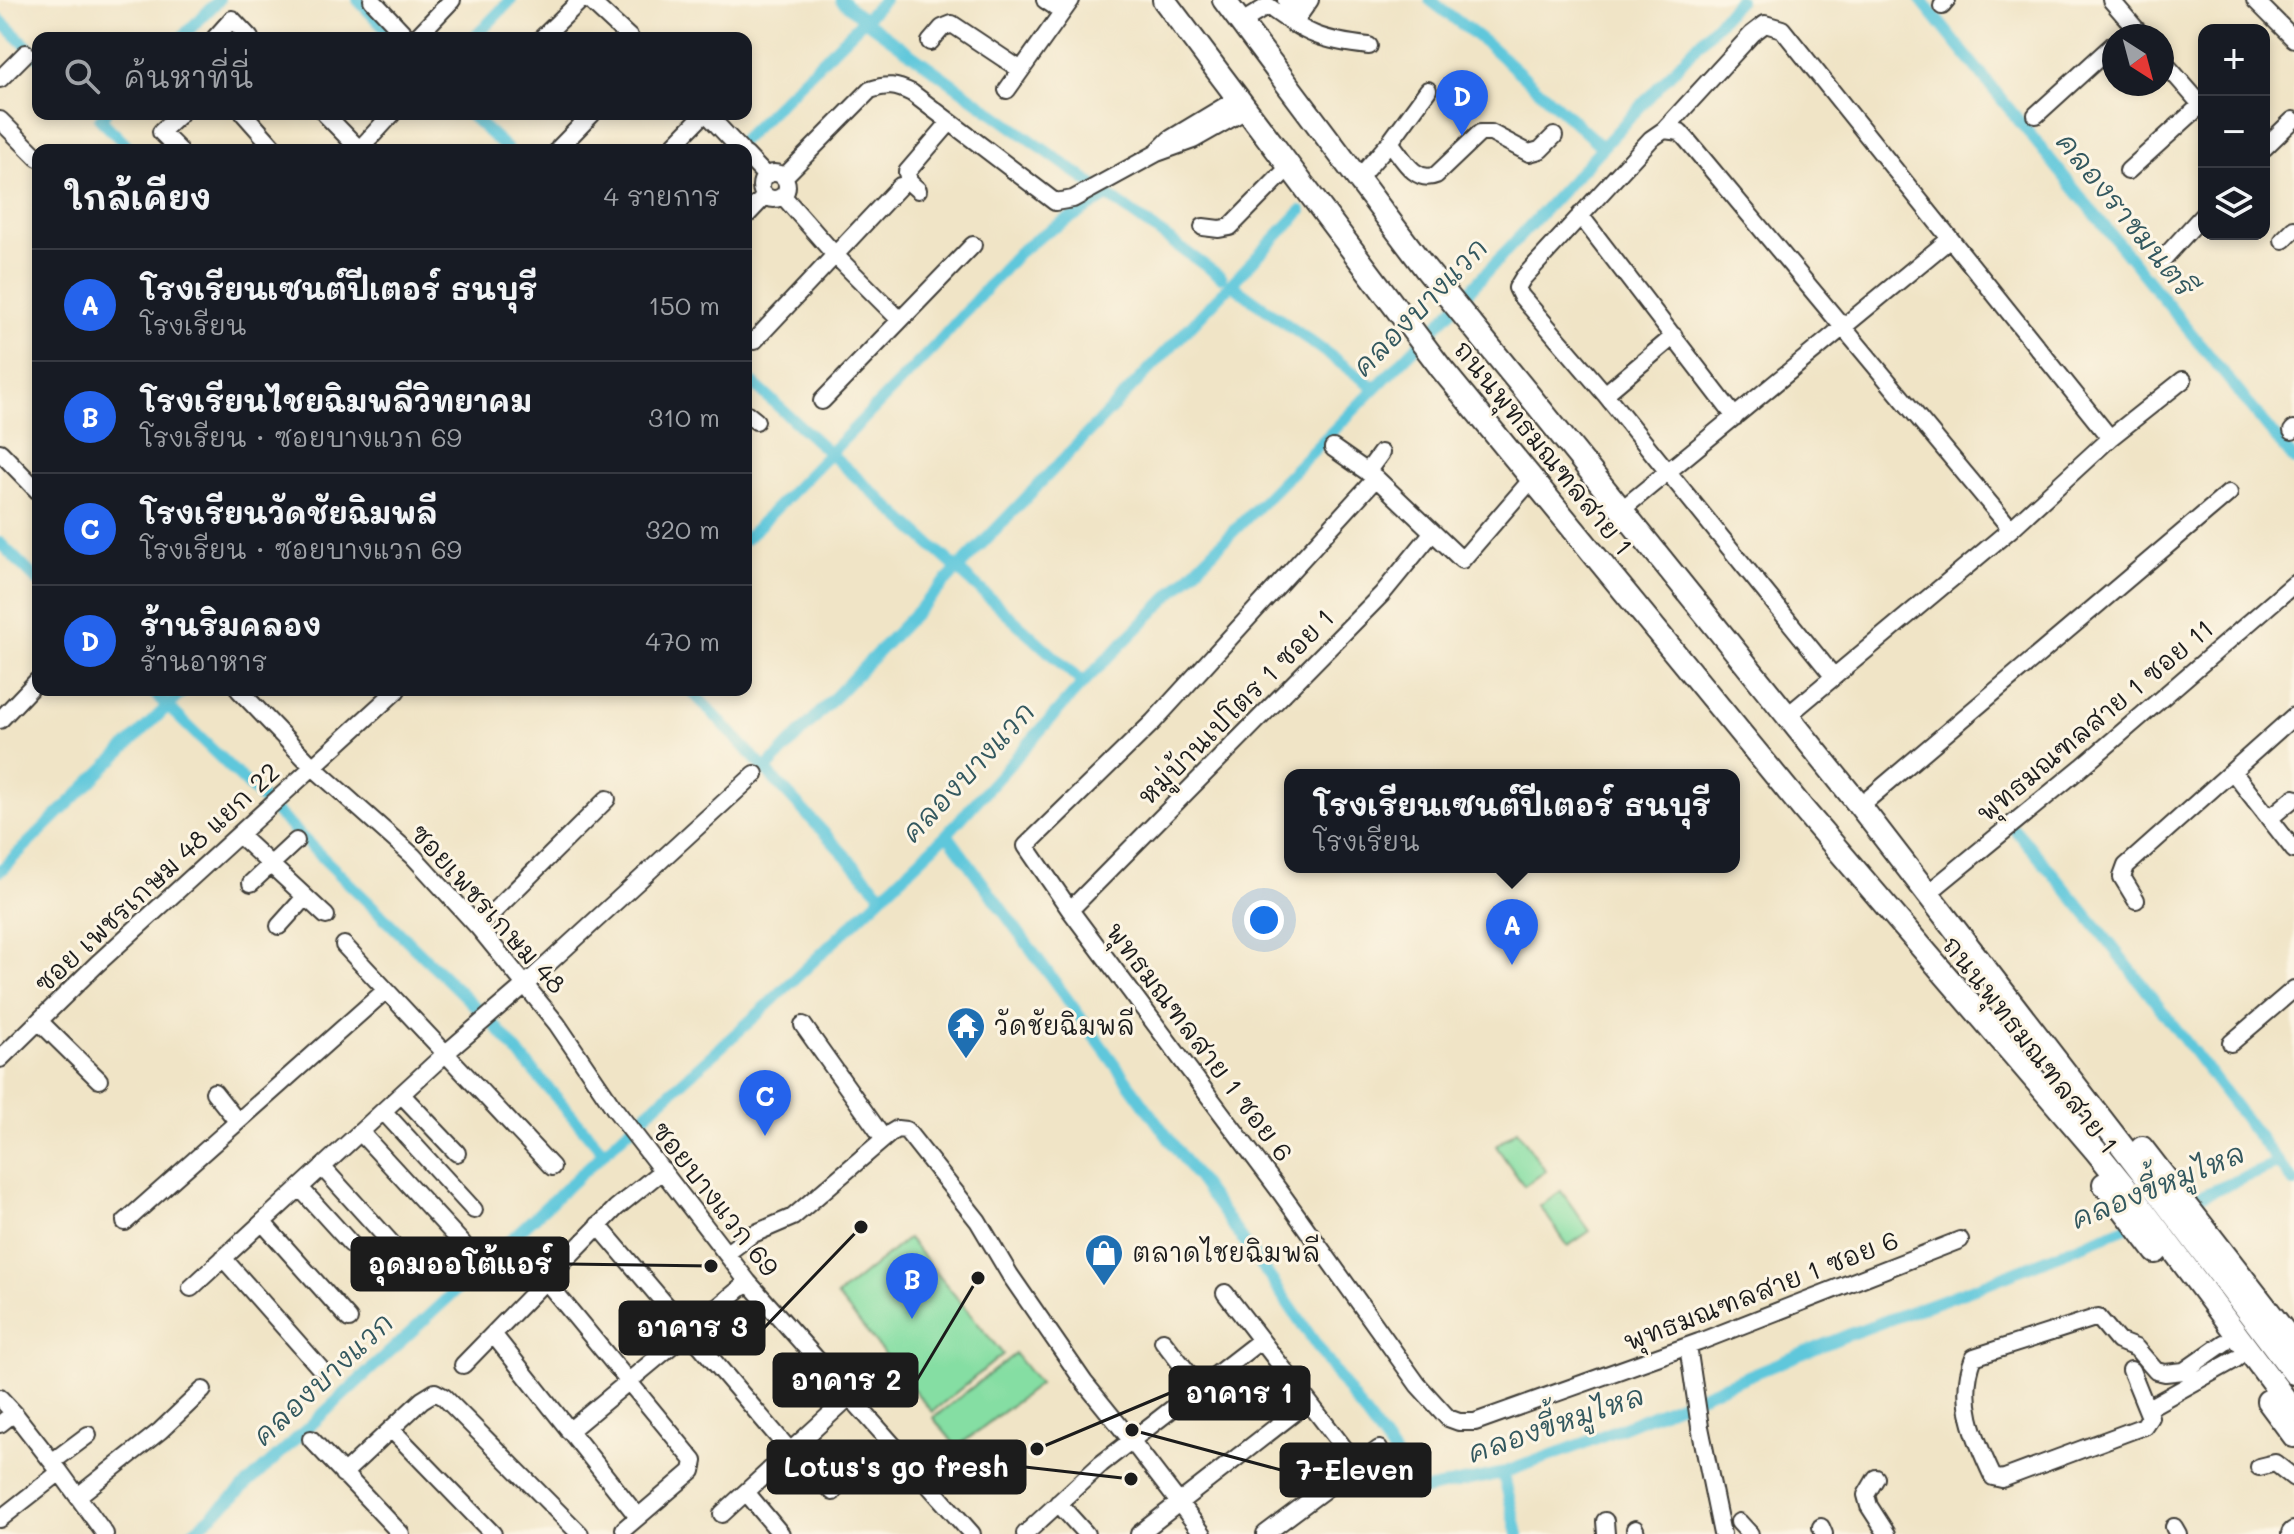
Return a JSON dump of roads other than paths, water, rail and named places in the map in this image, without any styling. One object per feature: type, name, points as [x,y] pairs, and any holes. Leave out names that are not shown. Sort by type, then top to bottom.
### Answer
[{"type":"main road","name":"ถนนพุทธมณฑลสาย 1","points":[[1164,0],[1441,368],[1897,919],[2049,1095],[2152,1188],[2213,1238],[2294,1344]]},
{"type":"main road","name":"ถนนพุทธมณฑลสาย 1","points":[[1224,0],[1477,334],[1860,806],[1927,894],[1994,965],[2152,1188],[2294,1373]]},
{"type":"main road","name":"ถนนพุทธมณฑลสาย 1","points":[[1897,919],[1953,999],[2109,1190],[2230,1351],[2291,1425]]},
{"type":"main road","name":"ถนนพุทธมณฑลสาย 1","points":[[2152,1188],[2291,1425]]},
{"type":"street","points":[[372,0],[402,32]]},
{"type":"street","points":[[422,32],[452,0]]},
{"type":"street","points":[[548,32],[581,0]]},
{"type":"street","points":[[589,0],[624,32]]},
{"type":"street","points":[[1007,90],[1066,6],[1045,0]]},
{"type":"street","points":[[1286,0],[1302,12],[1324,40],[1369,46]]},
{"type":"street","points":[[2111,0],[2127,24]]},
{"type":"street","points":[[2255,0],[2294,39]]},
{"type":"street","points":[[1240,23],[1270,3],[1302,12]]},
{"type":"street","points":[[220,32],[232,19],[244,32]]},
{"type":"street","points":[[930,42],[942,28],[952,24],[1021,70]]},
{"type":"street","points":[[1834,677],[1517,288],[1580,215],[1752,34],[1765,24],[1777,25],[1782,29],[2110,438]]},
{"type":"street","points":[[0,79],[26,53]]},
{"type":"street","points":[[2036,115],[2102,55]]},
{"type":"street","points":[[2174,74],[2198,101]]},
{"type":"street","points":[[784,177],[870,90],[884,84],[897,85],[912,93],[1055,202],[1063,203],[1157,153],[1193,140],[1242,104]]},
{"type":"street","points":[[1358,179],[1428,90]]},
{"type":"street","points":[[2128,171],[2198,111]]},
{"type":"street","points":[[0,120],[32,152]]},
{"type":"street","points":[[173,144],[161,132],[174,120]]},
{"type":"street","points":[[249,120],[271,144]]},
{"type":"street","points":[[332,120],[361,144]]},
{"type":"street","points":[[369,144],[387,120]]},
{"type":"street","points":[[563,144],[586,120]]},
{"type":"street","points":[[675,144],[699,120]]},
{"type":"street","points":[[711,120],[735,144]]},
{"type":"street","points":[[2270,142],[2293,120]]},
{"type":"street","points":[[918,190],[909,182],[907,172],[950,122]]},
{"type":"street","points":[[1664,130],[1680,132],[1688,141],[2011,529]]},
{"type":"street","points":[[1390,142],[1419,177],[1427,179],[1436,175],[1480,133],[1491,133],[1529,153],[1540,150],[1554,136]]},
{"type":"street","points":[[752,161],[766,176]]},
{"type":"street","points":[[1203,227],[1230,227],[1289,167]]},
{"type":"street","points":[[775,173],[784,177],[787,184],[783,196],[774,199],[765,196],[761,186],[766,176],[775,173]]},
{"type":"street","points":[[754,341],[900,186]]},
{"type":"street","points":[[752,210],[765,196]]},
{"type":"street","points":[[783,196],[835,255],[900,320]]},
{"type":"street","points":[[1580,215],[1735,417]]},
{"type":"street","points":[[2163,259],[2198,221]]},
{"type":"street","points":[[1620,511],[1950,239]]},
{"type":"street","points":[[822,401],[973,245]]},
{"type":"street","points":[[1605,394],[1674,336]]},
{"type":"street","points":[[1787,716],[2011,529],[2110,438],[2183,380]]},
{"type":"street","points":[[1333,448],[1372,475],[1462,560],[1532,479]]},
{"type":"street","points":[[0,452],[32,484]]},
{"type":"street","points":[[1372,475],[1381,453]]},
{"type":"street","name":"พุทธมณฑลสาย 1 ซอย 6","points":[[1372,475],[1153,722],[1026,846],[1418,1385],[1448,1418],[1475,1422],[1688,1346],[1960,1240]]},
{"type":"street","points":[[1860,806],[2229,493]]},
{"type":"street","name":"หมู่บ้านเปโตร 1 ซอย 1","points":[[1070,910],[1382,594],[1432,533]]},
{"type":"street","name":"พุทธมณฑลสาย 1 ซอย 11","points":[[1927,894],[2082,767],[2294,584]]},
{"type":"street","points":[[0,720],[32,686]]},
{"type":"street","name":"ซอยเพชรเกษม 48","points":[[249,696],[313,767],[413,856],[478,927],[526,984],[614,1108]]},
{"type":"street","name":"ซอย เพชรเกษม 48 แยก 22","points":[[0,1059],[261,813],[390,696]]},
{"type":"street","points":[[2136,900],[2122,877],[2126,866],[2294,716]]},
{"type":"street","points":[[2233,772],[2294,850]]},
{"type":"street","points":[[191,1288],[755,774]]},
{"type":"street","points":[[2270,818],[2294,798]]},
{"type":"street","points":[[478,927],[607,799]]},
{"type":"street","points":[[239,835],[326,916]]},
{"type":"street","points":[[251,883],[296,841]]},
{"type":"street","points":[[279,926],[305,897]]},
{"type":"street","points":[[344,945],[552,1167]]},
{"type":"street","points":[[2231,1043],[2294,989]]},
{"type":"street","points":[[125,1222],[386,990]]},
{"type":"street","points":[[39,1021],[99,1080]]},
{"type":"street","points":[[803,1025],[884,1139]]},
{"type":"street","points":[[214,1092],[237,1121]]},
{"type":"street","points":[[402,1095],[457,1153]]},
{"type":"street","name":"ซอยบางแวก 69","points":[[614,1108],[748,1282],[972,1534]]},
{"type":"street","points":[[384,1112],[474,1210]]},
{"type":"street","points":[[727,1253],[759,1230],[793,1217],[884,1139],[902,1128],[915,1139],[978,1221],[1010,1275],[1084,1382],[1203,1534]]},
{"type":"street","points":[[361,1133],[463,1244]]},
{"type":"street","points":[[323,1168],[403,1256]]},
{"type":"street","points":[[463,1365],[598,1225],[663,1170]]},
{"type":"street","points":[[301,1189],[351,1244]]},
{"type":"street","points":[[263,1223],[349,1319]]},
{"type":"street","points":[[598,1225],[686,1332],[833,1492]]},
{"type":"street","points":[[223,1258],[320,1368]]},
{"type":"street","points":[[546,1281],[692,1457],[695,1466],[624,1529]]},
{"type":"street","points":[[569,1431],[748,1282]]},
{"type":"street","points":[[1225,1293],[1357,1465]]},
{"type":"street","points":[[2131,1370],[2148,1408],[2150,1417],[2144,1426],[1998,1479],[1993,1477],[1966,1406],[1974,1357],[2094,1317],[2102,1319],[2118,1341],[2136,1348],[2156,1371],[2184,1371],[2230,1351]]},
{"type":"street","points":[[493,1334],[638,1517]]},
{"type":"street","points":[[1025,1534],[1131,1440],[1261,1340]]},
{"type":"street","points":[[1163,1341],[1199,1387]]},
{"type":"street","points":[[1688,1346],[1700,1427],[1722,1534]]},
{"type":"street","points":[[2148,1408],[2230,1351]]},
{"type":"street","points":[[78,1496],[150,1440],[203,1390]]},
{"type":"street","points":[[343,1474],[429,1394],[440,1394],[580,1534]]},
{"type":"street","points":[[722,1514],[849,1397]]},
{"type":"street","points":[[0,1398],[105,1534]]},
{"type":"street","points":[[1139,1534],[1308,1402]]},
{"type":"street","points":[[0,1424],[14,1413]]},
{"type":"street","points":[[391,1429],[493,1534]]},
{"type":"street","points":[[0,1519],[88,1435]]},
{"type":"street","points":[[311,1439],[401,1534]]},
{"type":"street","points":[[1265,1534],[1379,1449]]},
{"type":"street","points":[[2259,1467],[2275,1463],[2294,1478]]},
{"type":"street","points":[[1876,1478],[1866,1495],[1869,1506],[1887,1534]]},
{"type":"street","points":[[746,1492],[781,1534]]},
{"type":"street","points":[[1058,1503],[1086,1534]]},
{"type":"waterway","points":[[187,32],[219,0]]},
{"type":"waterway","points":[[358,0],[388,32]]},
{"type":"waterway","points":[[480,32],[511,0]]},
{"type":"waterway","points":[[841,0],[864,20],[1221,277]]},
{"type":"waterway","points":[[738,144],[884,0]]},
{"type":"waterway","points":[[1430,0],[1490,46],[1602,147]]},
{"type":"waterway","name":"คลองบางแวก","points":[[190,1534],[759,1013],[947,834],[1083,683],[1433,330],[1739,0]]},
{"type":"waterway","name":"คลองราชมนตรี","points":[[1921,0],[2294,460]]},
{"type":"waterway","points":[[0,20],[32,51]]},
{"type":"waterway","points":[[101,120],[125,144]]},
{"type":"waterway","points":[[476,120],[502,144]]},
{"type":"waterway","points":[[752,533],[934,347],[1018,253],[1107,196]]},
{"type":"waterway","points":[[765,770],[1301,211]]},
{"type":"waterway","points":[[1231,284],[1375,388]]},
{"type":"waterway","points":[[752,382],[1083,683]]},
{"type":"waterway","points":[[0,543],[32,575]]},
{"type":"waterway","points":[[157,696],[495,1026],[604,1153]]},
{"type":"waterway","points":[[0,871],[178,696]]},
{"type":"waterway","points":[[697,696],[882,895]]},
{"type":"waterway","points":[[2015,830],[2123,960],[2294,1182]]},
{"type":"waterway","name":"คลองขี้หมูไหล","points":[[947,834],[1274,1283],[1421,1491],[1503,1473],[1582,1444],[1850,1334],[2136,1223]]},
{"type":"waterway","name":"คลองขี้หมูไหล","points":[[2182,1204],[2279,1163]]},
{"type":"waterway","points":[[1503,1473],[1518,1534]]},
{"type":"place","name":"ร้านริมคลอง","points":[[1462,136]]},
{"type":"place","name":"โรงเรียนเซนต์ปีเตอร์ ธนบุรี","points":[[1512,965]]},
{"type":"place","name":"วัดชัยฉิมพลี","points":[[966,1060]]},
{"type":"place","name":"โรงเรียนวัดชัยฉิมพลี","points":[[765,1136]]},
{"type":"place","name":"อาคาร 3","points":[[861,1227]]},
{"type":"place","name":"อุดมออโต้แอร์","points":[[711,1266]]},
{"type":"place","name":"อาคาร 2","points":[[978,1278]]},
{"type":"place","name":"ตลาดไชยฉิมพลี","points":[[1104,1287]]},
{"type":"place","name":"โรงเรียนไชยฉิมพลีวิทยาคม","points":[[912,1319]]},
{"type":"place","name":"7-Eleven","points":[[1132,1430]]},
{"type":"place","name":"อาคาร 1","points":[[1037,1449]]},
{"type":"place","name":"Lotus's go fresh","points":[[1131,1479]]}]
